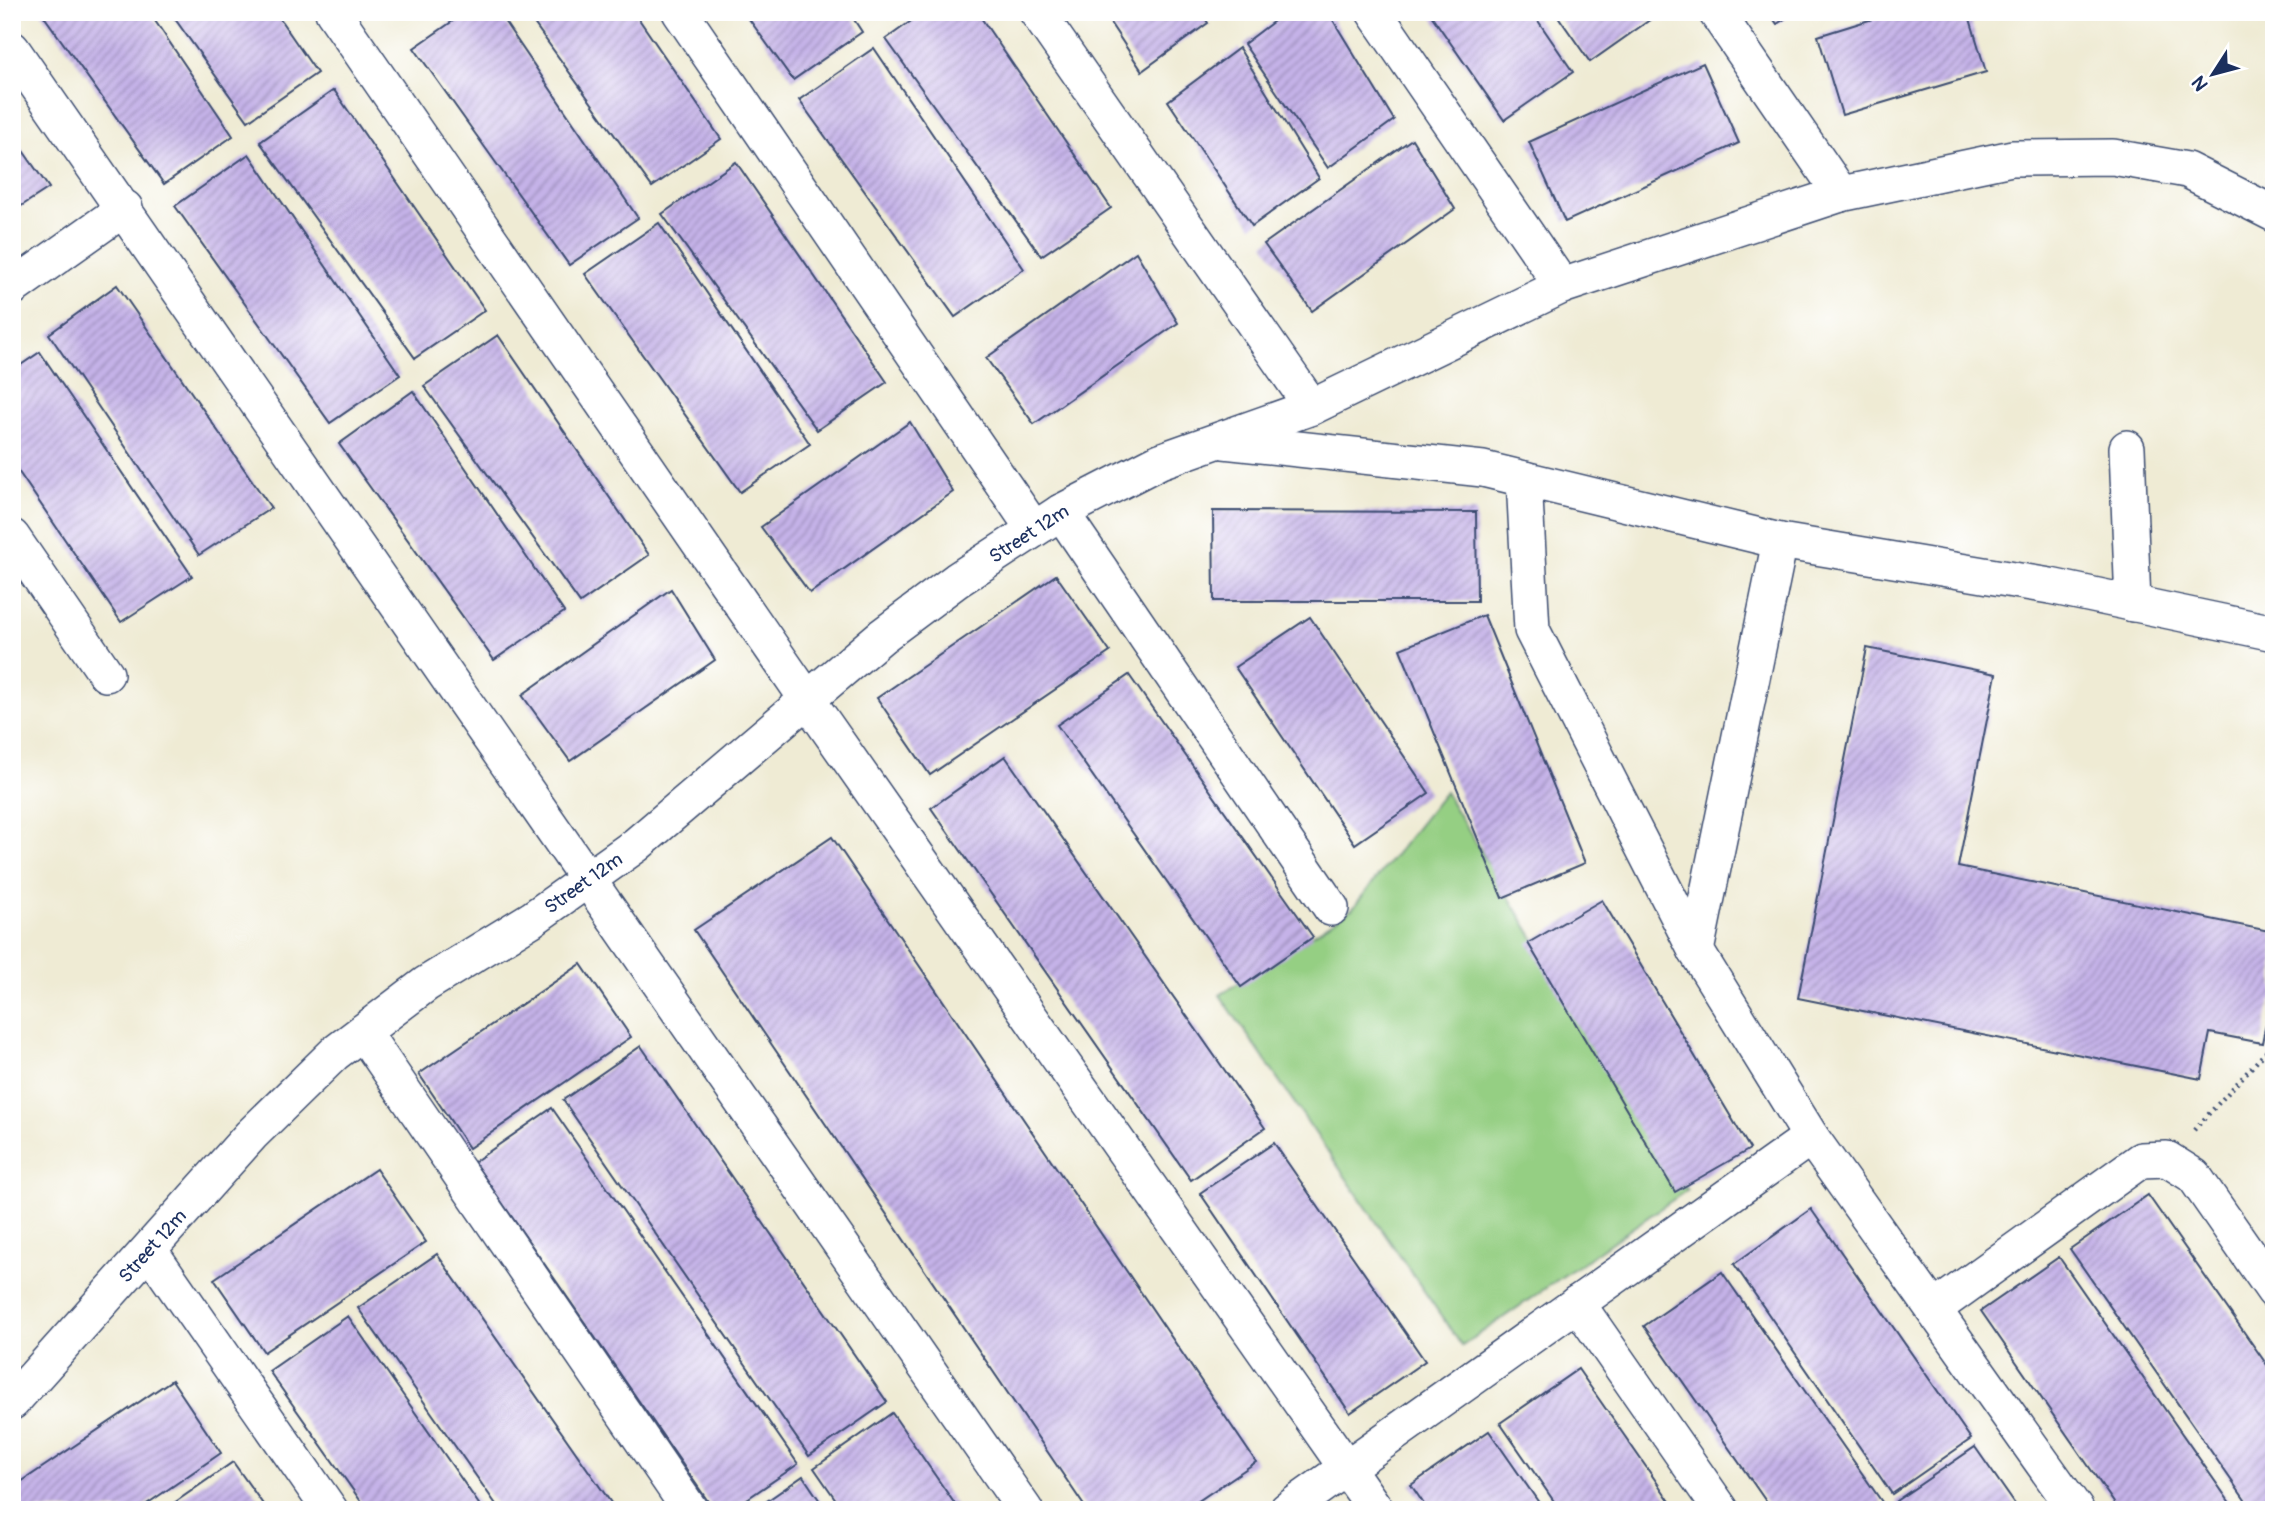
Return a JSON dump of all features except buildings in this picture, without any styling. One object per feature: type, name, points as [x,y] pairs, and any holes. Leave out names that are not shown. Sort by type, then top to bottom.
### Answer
[{"type":"street","points":[[333,12],[807,699],[1376,1510]]},
{"type":"street","points":[[680,12],[1331,908]]},
{"type":"street","points":[[1037,12],[1312,407]]},
{"type":"street","points":[[1374,12],[1562,286]]},
{"type":"street","points":[[1716,12],[1841,194]]},
{"type":"street","points":[[12,49],[125,208],[586,880],[1025,1510]]},
{"type":"street","name":"Street 12m","points":[[12,1402],[150,1251],[251,1135],[335,1054],[426,984],[532,919],[636,845],[882,636],[1047,519],[1160,461],[1312,407],[1562,286],[1841,194],[2012,158],[2113,157],[2187,170],[2274,214]]},
{"type":"street","points":[[12,288],[125,208]]},
{"type":"street","points":[[1217,440],[1483,469],[1780,541],[2050,586],[2274,633]]},
{"type":"street","points":[[2127,448],[2133,604]]},
{"type":"street","points":[[1524,479],[1532,630],[1696,951],[1811,1137],[2076,1510]]},
{"type":"street","points":[[12,537],[106,674]]},
{"type":"street","points":[[1696,951],[1780,541]]},
{"type":"street","points":[[363,1032],[690,1510]]},
{"type":"street","points":[[1287,1510],[1811,1137]]},
{"type":"street","points":[[1935,1308],[2141,1160],[2167,1159],[2194,1176],[2274,1291]]},
{"type":"street","points":[[150,1251],[330,1510]]},
{"type":"street","points":[[1577,1303],[1721,1510]]},
{"type":"path","points":[[2167,1159],[2274,1043]]},
{"type":"green space","points":[[1445,792],[1687,1190],[1462,1346],[1220,995],[1352,909]]}]
